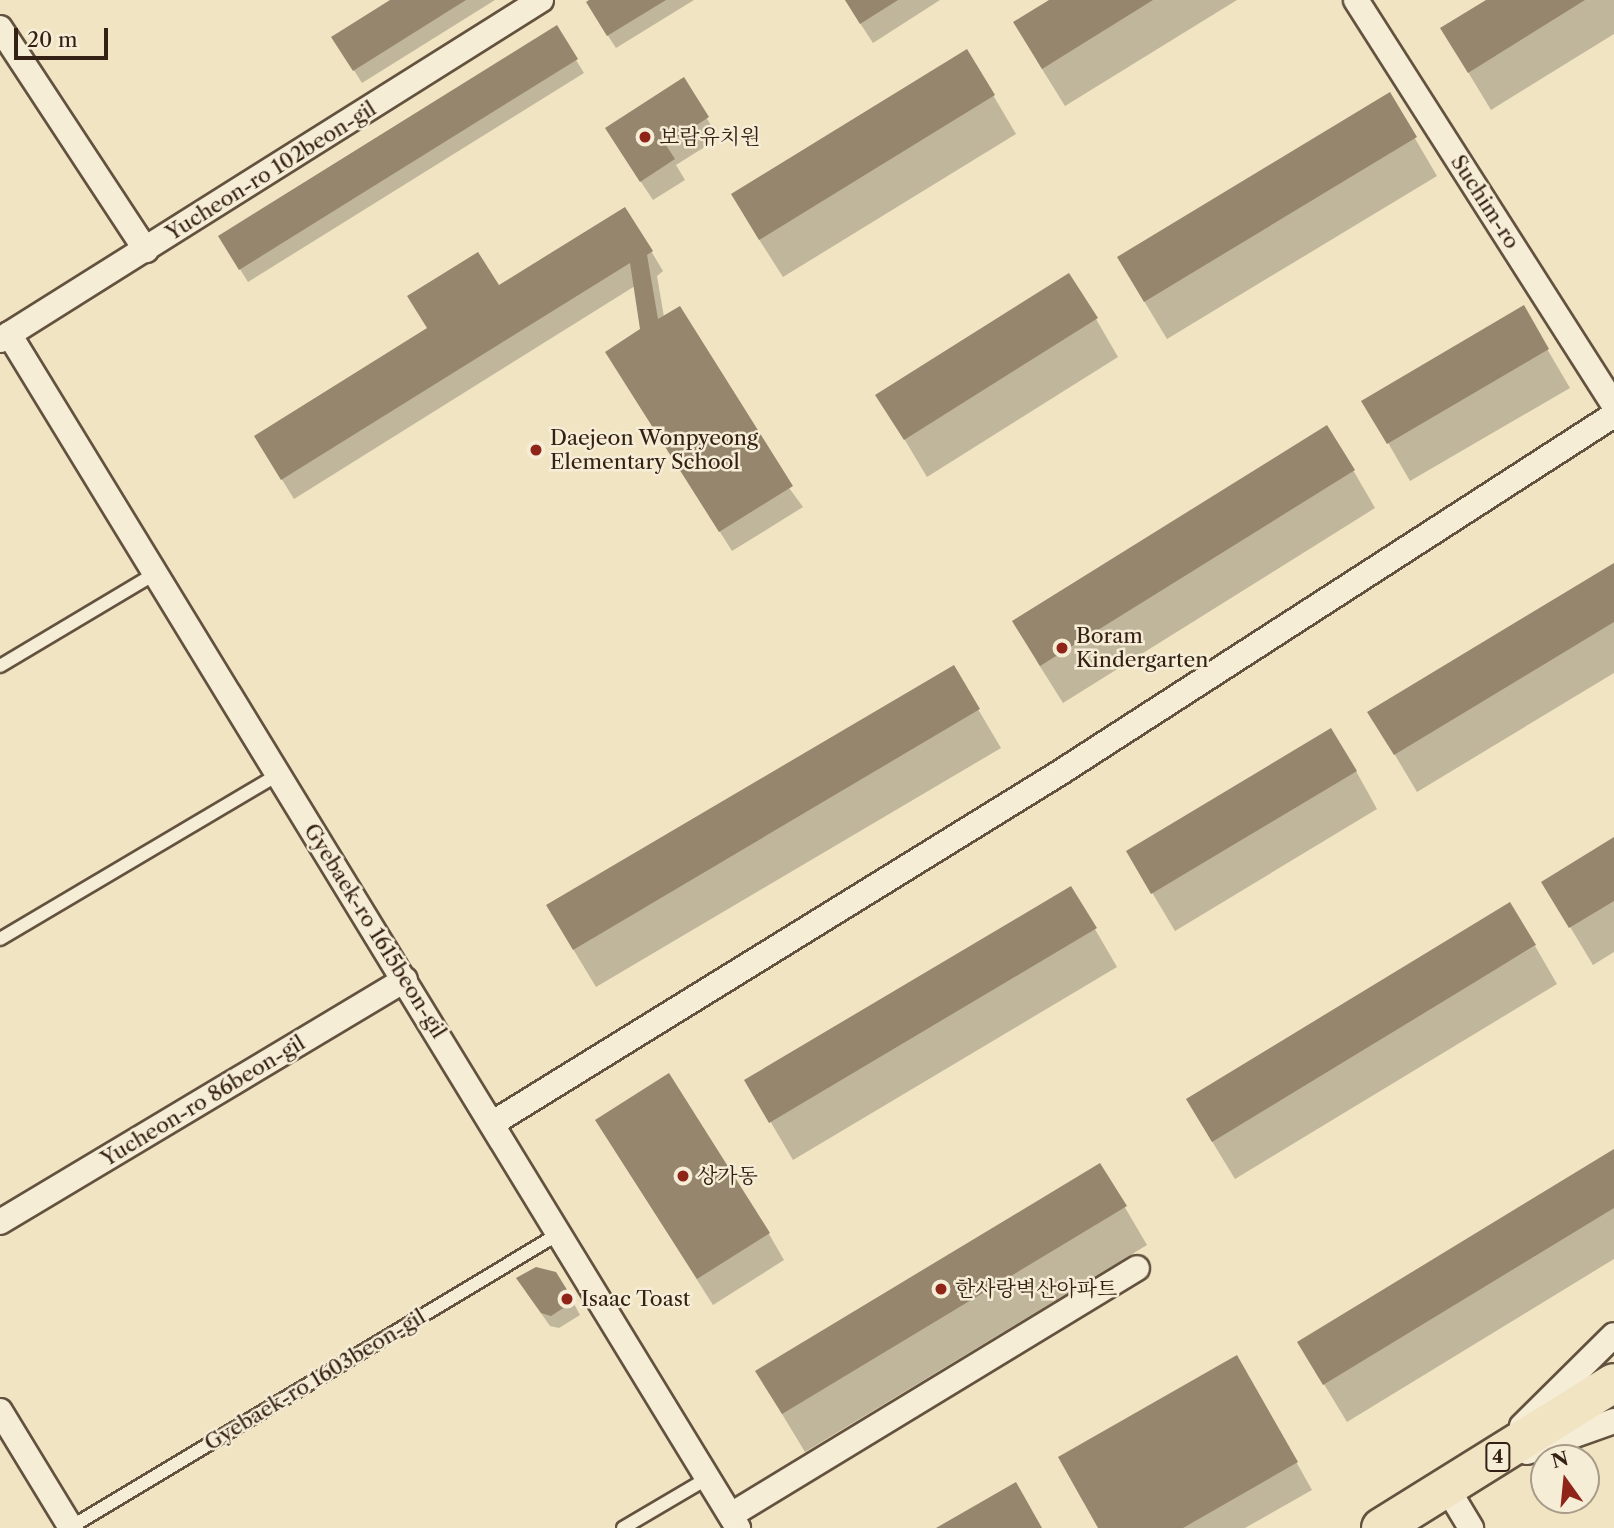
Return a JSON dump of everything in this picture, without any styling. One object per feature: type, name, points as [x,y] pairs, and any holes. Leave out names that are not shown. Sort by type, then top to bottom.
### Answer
[{"type":"main road","name":"4","points":[[1381,1528],[1614,1383]]},
{"type":"street","name":"Yucheon-ro 102beon-gil","points":[[5,337],[541,0]]},
{"type":"street","name":"Suchim-ro","points":[[1356,0],[1614,405]]},
{"type":"street","points":[[0,28],[146,250]]},
{"type":"street","name":"Gyebaek-ro 1615beon-gil","points":[[5,337],[156,573],[734,1522]]},
{"type":"street","points":[[493,1123],[1061,772],[1614,415]]},
{"type":"street","name":"Yucheon-ro 86beon-gil","points":[[0,1222],[405,980]]},
{"type":"street","points":[[734,1522],[1137,1268]]},
{"type":"street","points":[[1480,1468],[1614,1335]]},
{"type":"street","name":"Gyebaek-ro 1603beon-gil","points":[[0,1411],[71,1527]]},
{"type":"street","points":[[1480,1468],[1614,1421]]},
{"type":"street","points":[[1447,1488],[1471,1528]]},
{"type":"lane","points":[[0,666],[156,573]]},
{"type":"lane","points":[[0,939],[279,774]]},
{"type":"lane","name":"Gyebaek-ro 1603beon-gil","points":[[71,1527],[560,1233]]},
{"type":"lane","points":[[624,1528],[708,1478]]},
{"type":"building","points":[[390,0],[466,0],[353,71],[331,37]]},
{"type":"building","points":[[666,0],[607,36],[586,2]]},
{"type":"building","points":[[845,0],[898,0],[860,24]]},
{"type":"building","points":[[1049,0],[1153,0],[1042,69],[1013,22]]},
{"type":"building","points":[[1486,0],[1585,0],[1468,73],[1440,28]]},
{"type":"building","points":[[557,25],[578,59],[239,270],[218,236]]},
{"type":"building","points":[[967,49],[995,95],[759,240],[731,194]]},
{"type":"building","name":"보람유치원","points":[[684,77],[709,117],[666,145],[675,159],[640,182],[605,128]]},
{"type":"building","points":[[1390,92],[1417,137],[1144,302],[1117,257]]},
{"type":"building","points":[[625,207],[653,251],[647,255],[658,319],[680,306],[793,486],[719,532],[605,352],[640,329],[630,263],[281,480],[254,436],[427,328],[407,296],[478,252],[499,285]]},
{"type":"building","points":[[1069,273],[1098,318],[904,440],[875,395]]},
{"type":"building","points":[[1524,305],[1549,349],[1387,444],[1361,401]]},
{"type":"building","points":[[1327,425],[1355,470],[1040,666],[1012,621]]},
{"type":"building","points":[[1614,563],[1614,622],[1394,755],[1367,712]]},
{"type":"building","points":[[954,665],[980,709],[573,950],[546,905]]},
{"type":"building","points":[[1331,728],[1357,771],[1151,894],[1126,851]]},
{"type":"building","points":[[1614,837],[1614,901],[1569,928],[1541,882]]},
{"type":"building","points":[[1071,886],[1097,928],[769,1123],[744,1080]]},
{"type":"building","points":[[1510,902],[1536,945],[1212,1142],[1186,1099]]},
{"type":"building","name":"상가동","points":[[669,1073],[770,1233],[697,1279],[595,1120]]},
{"type":"building","points":[[1614,1149],[1614,1208],[1323,1385],[1297,1342]]},
{"type":"building","name":"한사랑벽산아파트","points":[[1100,1163],[1127,1206],[782,1414],[755,1371]]},
{"type":"building","points":[[536,1267],[556,1272],[574,1301],[551,1316],[541,1313],[516,1278]]},
{"type":"building","points":[[1237,1355],[1298,1462],[1183,1528],[1098,1528],[1058,1457]]},
{"type":"building","points":[[1016,1482],[1042,1528],[936,1528]]},
{"type":"place","name":"보람유치원","points":[[645,137]]},
{"type":"place","name":"Daejeon Wonpyeong Elementary School","points":[[536,450]]},
{"type":"place","name":"Boram Kindergarten","points":[[1062,648]]},
{"type":"place","name":"상가동","points":[[683,1176]]},
{"type":"place","name":"한사랑벽산아파트","points":[[941,1289]]},
{"type":"place","name":"Isaac Toast","points":[[567,1299]]}]
